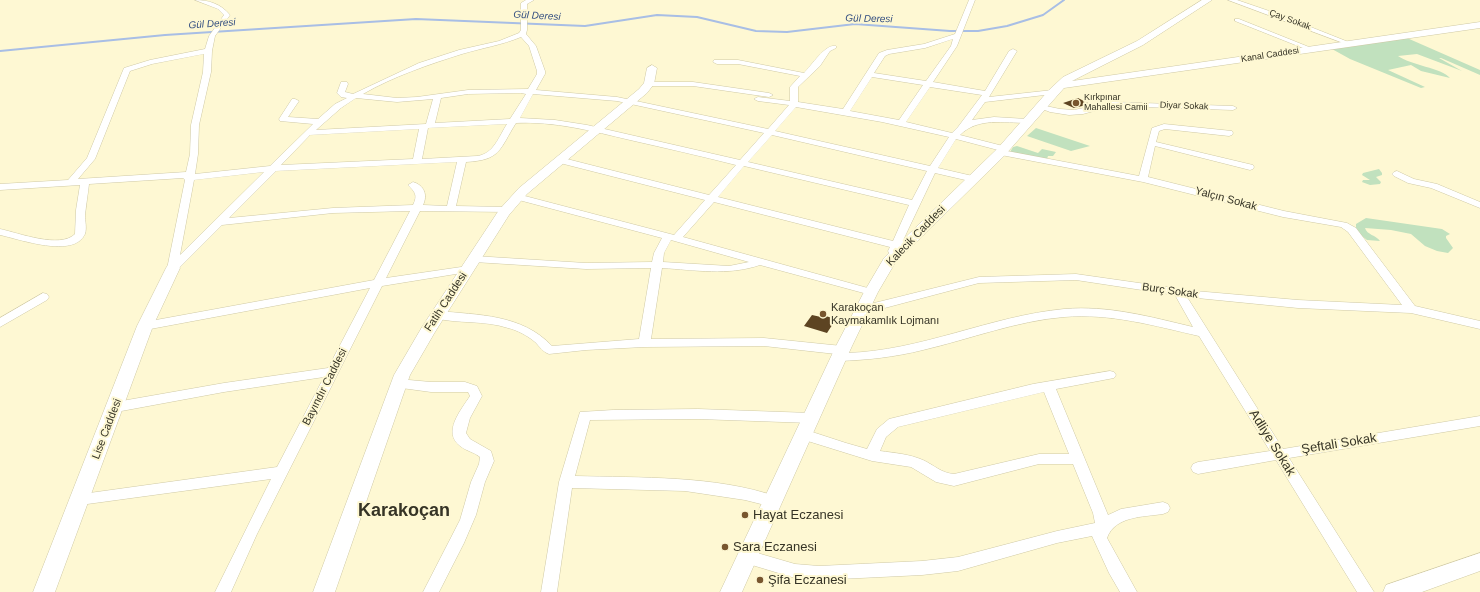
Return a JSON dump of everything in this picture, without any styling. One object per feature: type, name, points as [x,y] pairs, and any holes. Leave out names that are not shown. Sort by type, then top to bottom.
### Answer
[{"type":"street","points":[[172,270],[194,154],[195,125],[207,72],[208,51],[212,36],[227,15],[220,8],[198,0]]},
{"type":"street","points":[[0,187],[189,176],[273,168],[462,160],[482,158],[491,155],[495,151],[512,121],[517,116],[541,71],[530,40],[523,32],[524,3],[531,0]]},
{"type":"street","points":[[901,123],[954,46],[972,0]]},
{"type":"street","name":"Kalecik Caddesi","points":[[731,592],[840,353],[870,292],[889,260],[974,179],[1002,150],[1056,88],[1073,75],[1140,43],[1208,0]]},
{"type":"street","name":"Çay Sokak","points":[[1231,0],[1348,43]]},
{"type":"street","points":[[1237,20],[1310,49]]},
{"type":"street","name":"Kanal Caddesi","points":[[1056,88],[1348,43],[1480,25]]},
{"type":"street","points":[[172,270],[308,133],[338,106],[353,96],[422,65],[462,52],[501,43],[523,32]]},
{"type":"street","points":[[845,112],[882,55],[886,52],[925,46],[958,35]]},
{"type":"street","points":[[644,343],[659,252],[712,199],[743,164],[794,102],[794,87],[817,64],[828,50],[834,47]]},
{"type":"street","points":[[70,184],[90,159],[127,70],[150,62],[208,51]]},
{"type":"street","points":[[889,260],[934,170],[958,132],[985,97],[1013,51]]},
{"type":"street","points":[[717,62],[738,62],[805,75]]},
{"type":"street","name":"Fatih Caddesi","points":[[324,592],[398,384],[438,315],[506,210],[518,197],[559,160],[643,91],[648,84],[652,68]]},
{"type":"street","points":[[870,74],[928,83],[985,97],[1056,88]]},
{"type":"street","points":[[344,84],[341,93],[353,96],[397,100],[483,91],[531,91],[630,102],[770,132],[974,179]]},
{"type":"street","points":[[648,84],[694,84],[794,102]]},
{"type":"street","points":[[417,162],[427,126],[438,96]]},
{"type":"street","points":[[758,99],[794,102]]},
{"type":"street","points":[[295,101],[284,120],[320,122]]},
{"type":"street","name":"Yalçın Sokak","points":[[794,102],[901,123],[958,132],[1002,150],[1143,179],[1283,214],[1338,223],[1349,227],[1411,309]]},
{"type":"street","name":"Diyar Sokak","points":[[1041,106],[1070,113],[1081,112],[1102,105],[1112,104],[1233,108]]},
{"type":"street","points":[[308,133],[530,120],[555,122],[572,124],[916,204]]},
{"type":"street","points":[[958,132],[975,122],[1027,121]]},
{"type":"street","points":[[1143,179],[1155,130],[1160,127],[1229,133]]},
{"type":"street","points":[[1152,143],[1250,167]]},
{"type":"street","points":[[451,209],[462,160]]},
{"type":"street","points":[[559,160],[896,245]]},
{"type":"street","points":[[1397,174],[1411,181],[1434,186],[1480,205]]},
{"type":"street","points":[[0,232],[57,244],[71,243],[79,235],[81,229],[80,220],[86,183]]},
{"type":"street","name":"Bayındır Caddesi","points":[[223,592],[282,472],[421,199],[420,192],[413,184]]},
{"type":"street","points":[[518,197],[673,237],[870,292]]},
{"type":"street","points":[[219,222],[296,213],[416,208],[506,210]]},
{"type":"street","points":[[145,326],[378,283],[471,264],[586,266],[657,265],[729,269],[744,267],[761,261]]},
{"type":"street","name":"Lise Caddesi","points":[[44,592],[116,407],[145,326],[172,270]]},
{"type":"street","name":"Burç Sokak","points":[[862,310],[966,283],[993,279],[1076,277],[1179,293],[1298,304],[1411,309],[1480,325]]},
{"type":"street","name":"Adliye Sokak","points":[[1179,293],[1202,333],[1366,592]]},
{"type":"street","points":[[0,323],[43,297]]},
{"type":"street","points":[[438,315],[495,321],[515,326],[532,334],[543,342],[549,350],[586,346],[644,343],[764,342],[840,353],[860,358],[899,351],[986,329],[1064,313],[1094,313],[1118,316],[1202,333]]},
{"type":"street","points":[[116,407],[203,390],[333,372]]},
{"type":"street","points":[[872,456],[876,440],[881,431],[894,423],[1048,386],[1110,375]]},
{"type":"street","points":[[398,384],[431,387],[465,387],[473,389],[476,396],[460,426],[459,434],[461,439],[467,444],[484,452],[488,461],[482,471],[466,522],[431,592]]},
{"type":"street","points":[[1048,386],[1100,513],[1102,528],[1100,538],[1102,545],[1129,592]]},
{"type":"street","points":[[549,592],[566,482],[585,415],[669,413],[744,414],[811,418]]},
{"type":"street","name":"Şeftali Sokak","points":[[1198,468],[1383,438],[1423,429],[1480,420]]},
{"type":"street","points":[[803,434],[841,448],[872,456],[912,462],[937,476],[949,480],[1039,459],[1078,459]]},
{"type":"street","points":[[80,499],[282,472]]},
{"type":"street","points":[[566,482],[685,485],[745,494],[772,502]]},
{"type":"street","points":[[747,557],[795,571],[819,573],[922,568],[958,564],[1049,539],[1102,528],[1111,520],[1120,515],[1163,508]]},
{"type":"street","points":[[1394,592],[1479,564]]},
{"type":"green space","points":[[1407,38],[1480,70],[1480,75],[1441,58],[1439,58],[1462,71],[1417,54],[1398,56],[1410,62],[1433,69],[1450,78],[1421,71],[1411,65],[1388,70],[1425,87],[1421,88],[1350,59],[1332,49]]},
{"type":"green space","points":[[1036,128],[1090,146],[1071,151],[1027,136]]},
{"type":"green space","points":[[1017,146],[1038,153],[1042,149],[1056,152],[1053,156],[1048,156],[1047,159],[1010,152],[1013,147]]},
{"type":"green space","points":[[1379,169],[1382,175],[1376,177],[1381,182],[1380,184],[1370,185],[1362,182],[1363,180],[1370,180],[1362,175],[1363,173]]},
{"type":"green space","points":[[1366,218],[1442,229],[1450,234],[1446,236],[1446,238],[1453,248],[1448,253],[1437,251],[1425,246],[1411,234],[1391,230],[1365,228],[1380,241],[1367,240],[1356,231],[1356,224]]},
{"type":"building","name":"Kırkpınar Mahallesi Camii","points":[[1078,98],[1090,104],[1074,108],[1063,103]]},
{"type":"building","name":"Karakoçan Kaymakamlık Lojmanı","points":[[812,315],[821,317],[822,315],[836,319],[827,333],[804,326]]},
{"type":"waterway","name":"Gül Deresi","points":[[0,51],[165,35],[416,19],[585,26],[657,15],[697,17],[756,31],[787,32],[855,24],[950,31],[978,31],[1007,26],[1043,15],[1064,0]]},
{"type":"place","name":"Kırkpınar Mahallesi Camii","points":[[1076,103]]},
{"type":"place","name":"Karakoçan Kaymakamlık Lojmanı","points":[[823,314]]},
{"type":"place","name":"Hayat Eczanesi","points":[[745,515]]},
{"type":"place","name":"Sara Eczanesi","points":[[725,547]]},
{"type":"place","name":"Şifa Eczanesi","points":[[760,580]]},
{"type":"district","name":"Karakoçan","points":[[404,511]]}]
